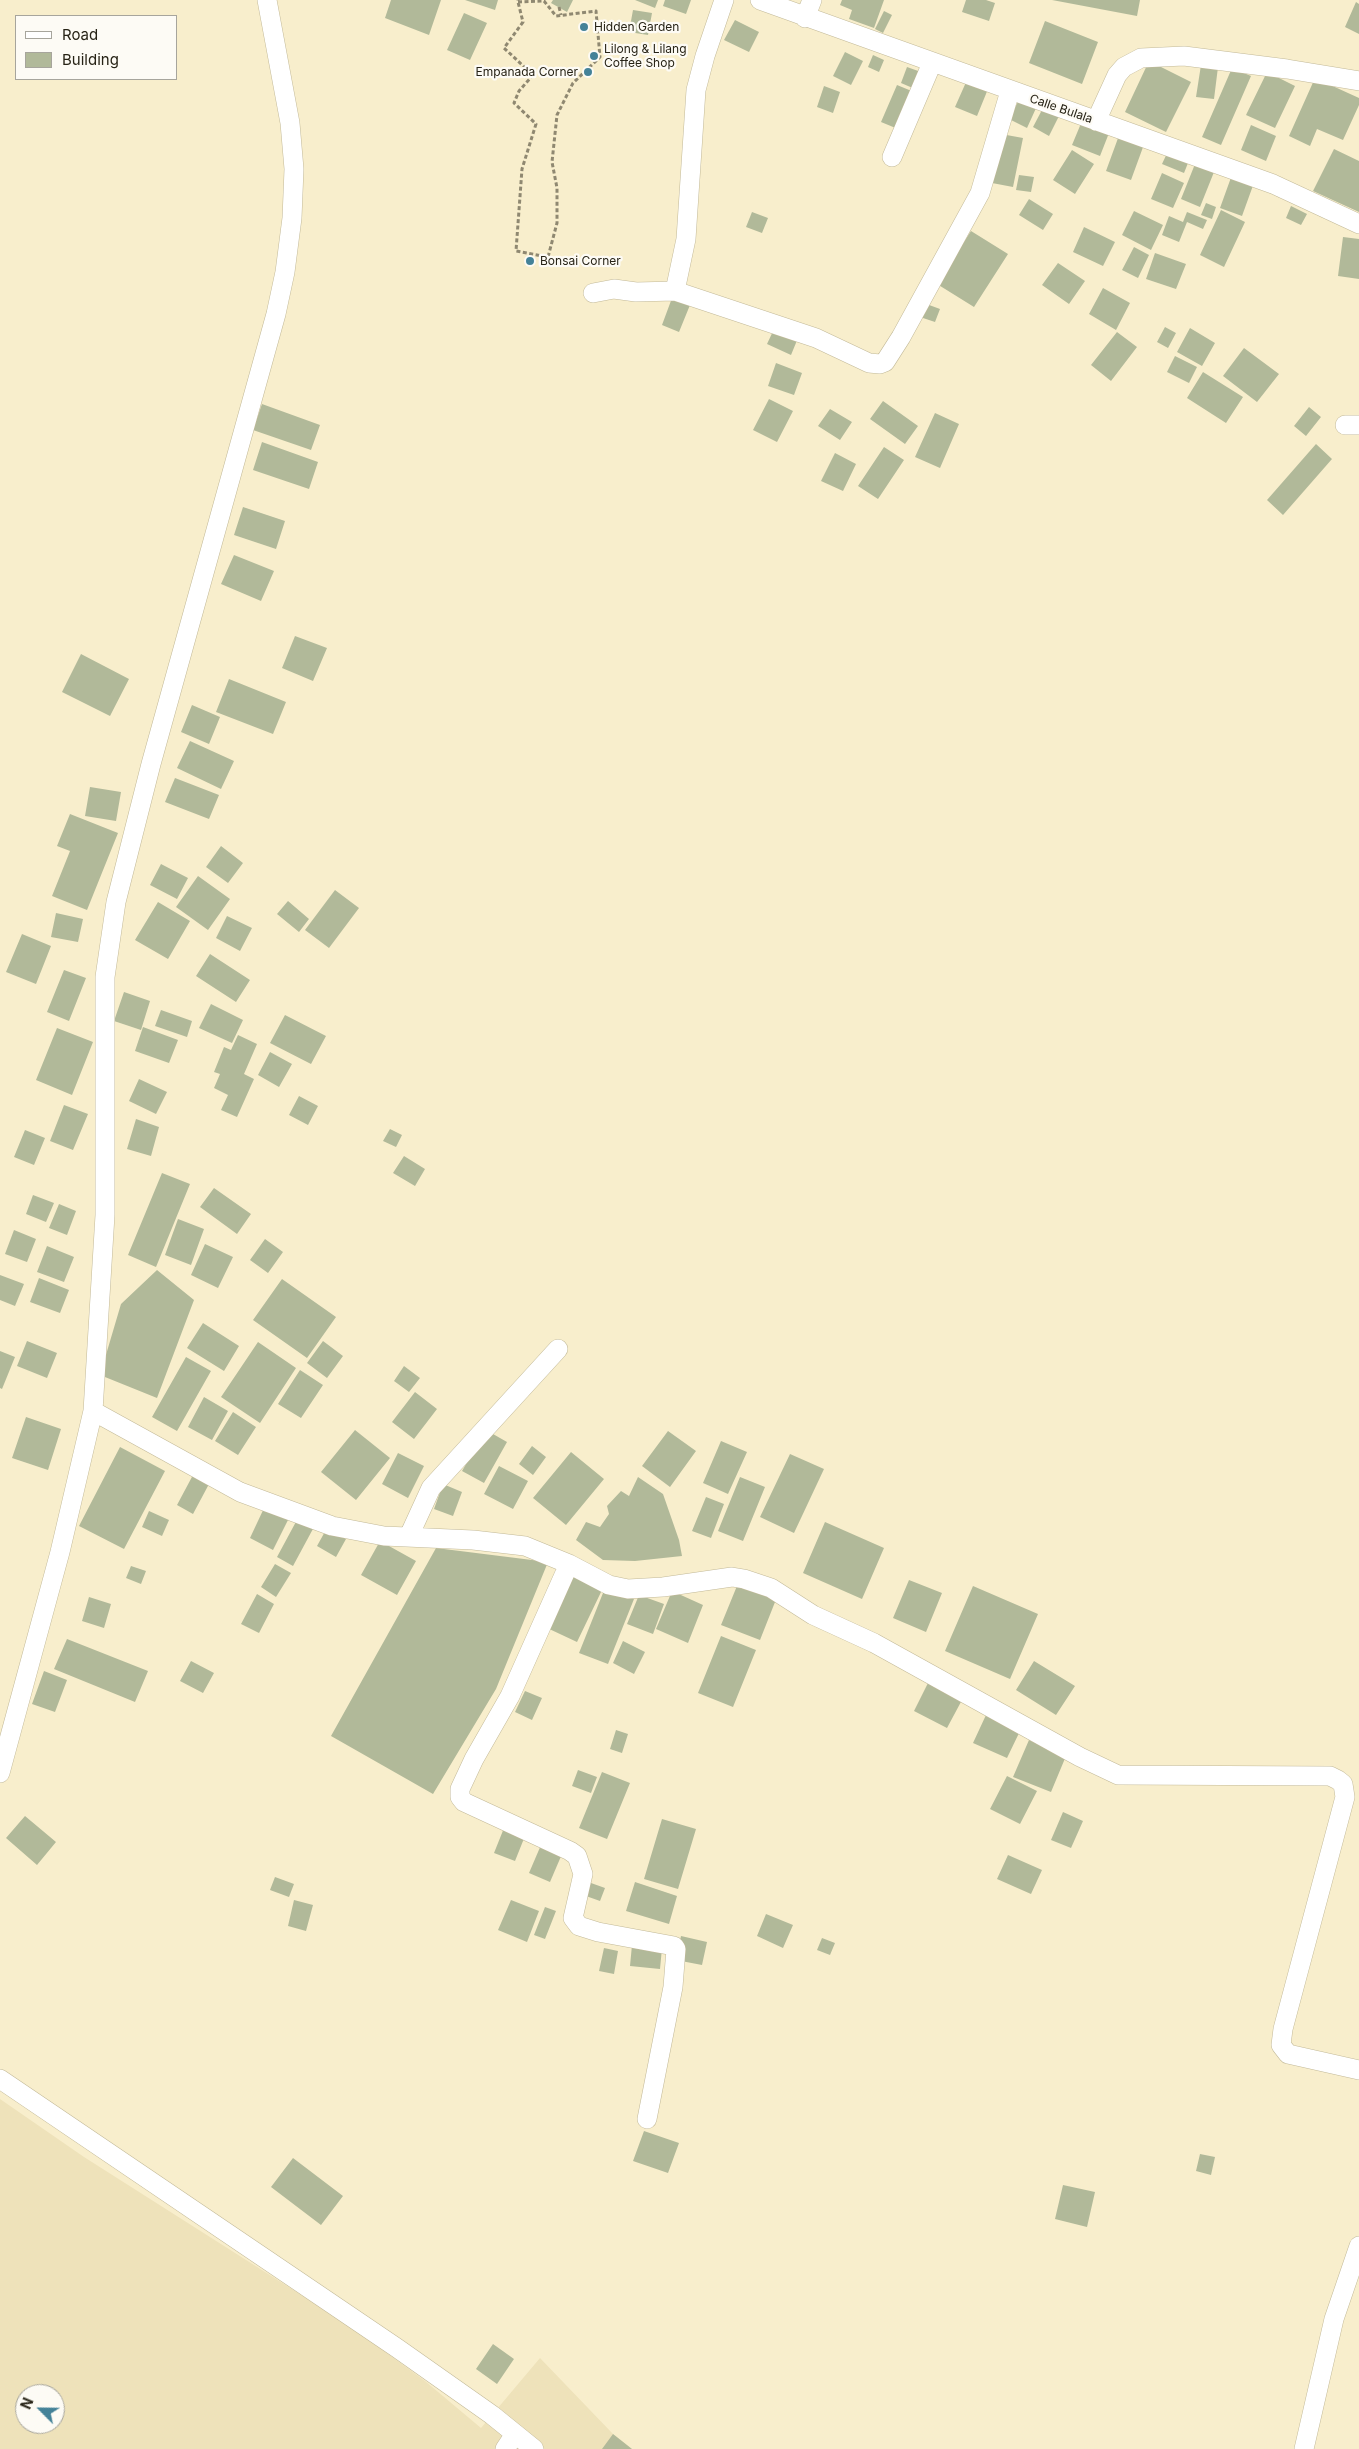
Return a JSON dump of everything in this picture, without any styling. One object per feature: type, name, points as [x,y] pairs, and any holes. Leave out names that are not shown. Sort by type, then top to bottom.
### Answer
[{"type":"street","points":[[0,1773],[60,1552],[92,1411],[105,1215],[105,986],[109,943],[116,902],[151,764],[276,314],[292,218],[294,169],[290,123],[267,0]]},
{"type":"street","points":[[675,291],[686,239],[696,90],[705,56],[724,0]]},
{"type":"street","name":"Calle Bulala","points":[[760,0],[805,18],[1273,184],[1359,224]]},
{"type":"street","points":[[805,18],[812,0]]},
{"type":"street","points":[[1096,121],[1117,75],[1124,67],[1142,58],[1184,56],[1287,69],[1359,81]]},
{"type":"street","points":[[892,156],[932,63]]},
{"type":"street","points":[[593,292],[614,289],[636,292],[675,291],[808,335],[875,365],[885,362],[980,193],[1010,91]]},
{"type":"street","points":[[409,1536],[432,1488],[558,1349]]},
{"type":"street","points":[[92,1411],[260,1501],[355,1531],[384,1536],[409,1536],[525,1546],[569,1564],[609,1585],[628,1589],[663,1587],[732,1578],[744,1579],[771,1588],[814,1615],[874,1643],[1080,1757],[1118,1775],[1330,1776],[1338,1780],[1343,1784],[1345,1797],[1283,2029],[1281,2045],[1288,2054],[1359,2070]]},
{"type":"street","points":[[569,1564],[510,1696],[474,1759],[460,1789],[460,1797],[464,1802],[577,1856],[583,1874],[573,1918],[579,1926],[598,1932],[674,1946],[676,1949],[673,1987],[647,2119]]},
{"type":"street","points":[[0,2079],[397,2348],[510,2442],[534,2449]]},
{"type":"street","points":[[1304,2449],[1334,2319],[1359,2246]]},
{"type":"path","points":[[518,1],[544,1],[556,16],[562,16],[596,11],[600,57],[573,83],[557,115],[552,162],[558,188],[557,223],[548,257],[516,251],[522,169],[536,124],[514,103],[519,90],[533,75],[504,48],[523,22],[518,1]]},
{"type":"path","points":[[559,7],[562,16]]},
{"type":"shaded area","points":[[0,2099],[84,2157],[350,2326],[425,2381],[481,2428],[540,2358],[613,2434],[632,2449],[0,2449]]},
{"type":"building","points":[[391,0],[441,0],[429,35],[385,18]]},
{"type":"building","points":[[465,0],[498,0],[495,10]]},
{"type":"building","points":[[553,0],[573,0],[567,12],[551,3]]},
{"type":"building","points":[[635,0],[658,0],[655,8]]},
{"type":"building","points":[[665,0],[691,0],[686,14],[663,6]]},
{"type":"building","points":[[842,0],[884,0],[874,28],[849,19],[852,10],[840,5]]},
{"type":"building","points":[[966,0],[986,0],[995,3],[989,21],[962,12]]},
{"type":"building","points":[[1052,0],[1140,0],[1137,16]]},
{"type":"building","points":[[1356,2],[1359,4],[1359,34],[1345,27]]},
{"type":"building","points":[[633,10],[652,13],[648,35],[629,32]]},
{"type":"building","points":[[884,11],[892,15],[883,33],[875,29]]},
{"type":"building","points":[[464,13],[487,23],[470,60],[447,50]]},
{"type":"building","points":[[735,20],[759,32],[749,52],[724,40]]},
{"type":"building","points":[[1045,21],[1098,42],[1082,84],[1029,63]]},
{"type":"building","points":[[845,52],[863,61],[851,85],[833,76]]},
{"type":"building","points":[[873,55],[884,60],[879,72],[868,67]]},
{"type":"building","points":[[1149,61],[1191,82],[1166,132],[1125,112]]},
{"type":"building","points":[[1201,65],[1218,67],[1214,99],[1196,97]]},
{"type":"building","points":[[907,67],[921,72],[915,89],[901,83]]},
{"type":"building","points":[[1232,68],[1251,76],[1221,145],[1202,137]]},
{"type":"building","points":[[1267,72],[1295,86],[1275,128],[1246,115]]},
{"type":"building","points":[[1315,78],[1359,98],[1359,105],[1343,140],[1317,129],[1310,146],[1289,136]]},
{"type":"building","points":[[967,80],[988,89],[977,116],[955,107]]},
{"type":"building","points":[[897,85],[914,92],[898,129],[881,122]]},
{"type":"building","points":[[824,86],[840,92],[833,113],[817,107]]},
{"type":"building","points":[[1020,98],[1037,106],[1027,128],[1009,119]]},
{"type":"building","points":[[1043,108],[1059,116],[1049,136],[1033,127]]},
{"type":"building","points":[[1082,121],[1109,133],[1100,156],[1072,145]]},
{"type":"building","points":[[1251,125],[1276,136],[1266,161],[1241,150]]},
{"type":"building","points":[[1121,130],[1146,139],[1131,180],[1106,171]]},
{"type":"building","points":[[1001,134],[1023,138],[1013,187],[992,183]]},
{"type":"building","points":[[1169,149],[1190,158],[1184,173],[1162,164]]},
{"type":"building","points":[[1334,149],[1359,161],[1359,212],[1313,191]]},
{"type":"building","points":[[1072,150],[1094,164],[1075,194],[1053,180]]},
{"type":"building","points":[[1197,159],[1216,167],[1200,207],[1181,199]]},
{"type":"building","points":[[1233,172],[1255,180],[1242,216],[1220,208]]},
{"type":"building","points":[[1162,173],[1184,183],[1173,208],[1151,199]]},
{"type":"building","points":[[1019,175],[1034,177],[1031,192],[1016,190]]},
{"type":"building","points":[[1029,199],[1053,214],[1043,230],[1019,215]]},
{"type":"building","points":[[1206,203],[1216,207],[1212,219],[1201,215]]},
{"type":"building","points":[[1291,206],[1307,214],[1301,225],[1286,218]]},
{"type":"building","points":[[1221,210],[1245,222],[1224,267],[1200,255]]},
{"type":"building","points":[[1134,211],[1163,225],[1151,250],[1122,235]]},
{"type":"building","points":[[752,212],[768,218],[762,233],[746,227]]},
{"type":"building","points":[[1187,212],[1207,220],[1203,229],[1187,222],[1179,242],[1162,235],[1169,216],[1183,222]]},
{"type":"building","points":[[1084,227],[1115,242],[1103,266],[1073,252]]},
{"type":"building","points":[[971,231],[1008,254],[974,307],[937,284]]},
{"type":"building","points":[[1343,237],[1359,239],[1359,279],[1338,276]]},
{"type":"building","points":[[1134,247],[1149,255],[1138,278],[1122,270]]},
{"type":"building","points":[[1155,253],[1186,264],[1176,289],[1146,279]]},
{"type":"building","points":[[1058,263],[1085,281],[1069,304],[1042,285]]},
{"type":"building","points":[[1103,288],[1130,303],[1116,330],[1089,314]]},
{"type":"building","points":[[672,298],[690,305],[679,332],[662,325]]},
{"type":"building","points":[[921,302],[940,309],[935,322],[917,316]]},
{"type":"building","points":[[775,327],[798,338],[791,355],[767,344]]},
{"type":"building","points":[[1165,327],[1176,333],[1168,348],[1157,342]]},
{"type":"building","points":[[1190,328],[1215,343],[1202,366],[1177,352]]},
{"type":"building","points":[[1117,332],[1137,347],[1111,381],[1091,365]]},
{"type":"building","points":[[1244,348],[1279,374],[1257,402],[1223,376]]},
{"type":"building","points":[[1175,356],[1197,367],[1189,383],[1167,372]]},
{"type":"building","points":[[776,363],[802,373],[794,395],[768,386]]},
{"type":"building","points":[[1203,372],[1243,397],[1226,423],[1187,398]]},
{"type":"building","points":[[769,399],[793,411],[777,442],[753,430]]},
{"type":"building","points":[[883,401],[918,426],[905,444],[870,419]]},
{"type":"building","points":[[262,404],[320,425],[311,450],[253,430]]},
{"type":"building","points":[[1309,407],[1321,417],[1306,436],[1294,426]]},
{"type":"building","points":[[830,409],[852,422],[840,440],[818,426]]},
{"type":"building","points":[[935,413],[959,424],[940,468],[915,457]]},
{"type":"building","points":[[262,442],[318,462],[309,489],[253,470]]},
{"type":"building","points":[[1316,444],[1332,459],[1283,515],[1267,500]]},
{"type":"building","points":[[884,447],[904,460],[878,499],[858,486]]},
{"type":"building","points":[[835,453],[856,464],[843,491],[821,481]]},
{"type":"building","points":[[243,507],[285,521],[276,549],[234,535]]},
{"type":"building","points":[[234,555],[274,571],[261,601],[221,584]]},
{"type":"building","points":[[295,636],[327,648],[313,681],[282,668]]},
{"type":"building","points":[[81,654],[129,679],[110,716],[62,692]]},
{"type":"building","points":[[229,679],[286,702],[273,734],[216,712]]},
{"type":"building","points":[[192,705],[220,717],[209,744],[181,732]]},
{"type":"building","points":[[190,741],[234,761],[221,789],[177,768]]},
{"type":"building","points":[[175,778],[219,795],[209,819],[165,802]]},
{"type":"building","points":[[90,787],[121,792],[116,821],[85,816]]},
{"type":"building","points":[[70,814],[118,833],[87,910],[52,896],[70,851],[57,846]]},
{"type":"building","points":[[221,846],[243,863],[228,883],[206,867]]},
{"type":"building","points":[[161,864],[188,878],[177,899],[150,885]]},
{"type":"building","points":[[198,876],[230,899],[208,930],[176,907]]},
{"type":"building","points":[[335,890],[359,908],[329,948],[305,930]]},
{"type":"building","points":[[288,901],[309,919],[299,932],[277,914]]},
{"type":"building","points":[[158,902],[190,921],[168,959],[135,940]]},
{"type":"building","points":[[56,913],[83,919],[78,942],[51,937]]},
{"type":"building","points":[[227,916],[252,928],[240,951],[216,938]]},
{"type":"building","points":[[22,934],[51,946],[36,984],[6,972]]},
{"type":"building","points":[[210,954],[250,980],[236,1002],[196,976]]},
{"type":"building","points":[[64,970],[86,978],[69,1021],[47,1012]]},
{"type":"building","points":[[124,992],[150,1001],[141,1030],[114,1021]]},
{"type":"building","points":[[211,1004],[243,1020],[232,1043],[199,1028]]},
{"type":"building","points":[[161,1010],[192,1021],[187,1037],[155,1026]]},
{"type":"building","points":[[285,1015],[326,1036],[311,1064],[270,1043]]},
{"type":"building","points":[[143,1027],[178,1040],[169,1063],[135,1051]]},
{"type":"building","points":[[57,1028],[93,1042],[72,1095],[36,1080]]},
{"type":"building","points":[[238,1035],[257,1044],[244,1074],[254,1079],[237,1117],[221,1110],[228,1095],[214,1088],[220,1074],[214,1072],[224,1047],[231,1050]]},
{"type":"building","points":[[270,1052],[292,1064],[279,1087],[258,1075]]},
{"type":"building","points":[[139,1079],[167,1092],[156,1114],[129,1101]]},
{"type":"building","points":[[299,1096],[318,1106],[308,1125],[289,1115]]},
{"type":"building","points":[[64,1105],[88,1114],[73,1150],[50,1141]]},
{"type":"building","points":[[136,1119],[159,1127],[151,1156],[127,1149]]},
{"type":"building","points":[[390,1129],[402,1135],[396,1147],[383,1141]]},
{"type":"building","points":[[25,1130],[45,1138],[34,1165],[14,1157]]},
{"type":"building","points":[[404,1156],[425,1169],[415,1186],[393,1173]]},
{"type":"building","points":[[162,1173],[190,1184],[156,1267],[128,1255]]},
{"type":"building","points":[[214,1188],[251,1214],[237,1234],[200,1207]]},
{"type":"building","points":[[33,1195],[54,1203],[46,1222],[26,1214]]},
{"type":"building","points":[[59,1204],[76,1211],[67,1235],[49,1228]]},
{"type":"building","points":[[178,1219],[204,1229],[191,1265],[165,1255]]},
{"type":"building","points":[[14,1230],[36,1239],[27,1262],[5,1254]]},
{"type":"building","points":[[265,1239],[283,1252],[268,1273],[250,1260]]},
{"type":"building","points":[[205,1244],[233,1257],[218,1288],[191,1275]]},
{"type":"building","points":[[47,1246],[74,1257],[64,1282],[37,1272]]},
{"type":"building","points":[[157,1270],[194,1300],[157,1398],[100,1375],[121,1304]]},
{"type":"building","points":[[0,1275],[24,1284],[15,1306],[0,1300]]},
{"type":"building","points":[[39,1278],[69,1290],[60,1313],[30,1302]]},
{"type":"building","points":[[282,1279],[336,1317],[307,1358],[253,1320]]},
{"type":"building","points":[[203,1323],[239,1346],[224,1371],[187,1348]]},
{"type":"building","points":[[27,1341],[57,1353],[47,1378],[17,1366]]},
{"type":"building","points":[[323,1341],[343,1356],[327,1378],[307,1363]]},
{"type":"building","points":[[258,1342],[296,1368],[260,1423],[221,1397]]},
{"type":"building","points":[[0,1351],[15,1357],[2,1389],[0,1388]]},
{"type":"building","points":[[186,1357],[211,1371],[177,1431],[152,1417]]},
{"type":"building","points":[[404,1366],[420,1378],[409,1392],[394,1381]]},
{"type":"building","points":[[300,1370],[323,1385],[301,1418],[278,1404]]},
{"type":"building","points":[[415,1392],[437,1409],[414,1439],[392,1422]]},
{"type":"building","points":[[204,1397],[228,1411],[212,1440],[188,1427]]},
{"type":"building","points":[[233,1412],[256,1427],[238,1455],[215,1441]]},
{"type":"building","points":[[26,1417],[61,1429],[48,1470],[12,1458]]},
{"type":"building","points":[[355,1430],[390,1458],[356,1500],[321,1472]]},
{"type":"building","points":[[486,1430],[507,1442],[484,1483],[462,1471]]},
{"type":"building","points":[[668,1431],[696,1451],[670,1487],[642,1466]]},
{"type":"building","points":[[721,1441],[747,1452],[728,1494],[703,1483]]},
{"type":"building","points":[[532,1446],[546,1457],[533,1475],[519,1464]]},
{"type":"building","points":[[120,1447],[165,1471],[124,1549],[79,1526]]},
{"type":"building","points":[[571,1452],[604,1479],[566,1525],[533,1498]]},
{"type":"building","points":[[398,1453],[424,1466],[408,1498],[382,1484]]},
{"type":"building","points":[[790,1454],[824,1469],[794,1533],[760,1517]]},
{"type":"building","points":[[499,1466],[528,1481],[513,1509],[484,1494]]},
{"type":"building","points":[[193,1475],[209,1484],[193,1514],[177,1505]]},
{"type":"building","points":[[638,1477],[663,1494],[679,1540],[682,1556],[635,1561],[603,1560],[576,1540],[586,1522],[600,1527],[609,1514],[607,1506],[621,1491],[629,1496]]},
{"type":"building","points":[[740,1477],[765,1487],[743,1541],[718,1531]]},
{"type":"building","points":[[443,1484],[462,1492],[453,1516],[434,1509]]},
{"type":"building","points":[[706,1497],[724,1504],[711,1538],[692,1531]]},
{"type":"building","points":[[265,1506],[289,1518],[273,1550],[250,1538]]},
{"type":"building","points":[[149,1511],[169,1520],[162,1536],[142,1527]]},
{"type":"building","points":[[298,1518],[314,1527],[293,1566],[277,1557]]},
{"type":"building","points":[[825,1522],[884,1548],[862,1599],[803,1573]]},
{"type":"building","points":[[327,1528],[346,1539],[336,1557],[317,1546]]},
{"type":"building","points":[[380,1541],[416,1561],[397,1595],[361,1575]]},
{"type":"building","points":[[436,1548],[548,1562],[496,1689],[433,1794],[331,1736]]},
{"type":"building","points":[[275,1564],[291,1573],[276,1597],[261,1587]]},
{"type":"building","points":[[131,1566],[146,1571],[141,1584],[126,1578]]},
{"type":"building","points":[[570,1574],[602,1590],[577,1642],[545,1627]]},
{"type":"building","points":[[909,1580],[942,1593],[926,1632],[893,1618]]},
{"type":"building","points":[[739,1581],[777,1597],[760,1640],[721,1625]]},
{"type":"building","points":[[973,1586],[1038,1614],[1010,1679],[945,1651]]},
{"type":"building","points":[[605,1588],[634,1599],[608,1664],[579,1653]]},
{"type":"building","points":[[672,1591],[703,1605],[688,1643],[656,1629]]},
{"type":"building","points":[[257,1594],[274,1604],[259,1633],[241,1624]]},
{"type":"building","points":[[639,1595],[664,1604],[653,1634],[627,1624]]},
{"type":"building","points":[[89,1597],[111,1604],[104,1628],[82,1621]]},
{"type":"building","points":[[721,1636],[756,1650],[733,1707],[698,1693]]},
{"type":"building","points":[[67,1639],[148,1671],[135,1702],[54,1669]]},
{"type":"building","points":[[623,1641],[645,1652],[634,1674],[613,1663]]},
{"type":"building","points":[[191,1661],[214,1673],[203,1693],[180,1681]]},
{"type":"building","points":[[1034,1661],[1075,1686],[1056,1715],[1016,1690]]},
{"type":"building","points":[[44,1671],[67,1680],[55,1712],[32,1704]]},
{"type":"building","points":[[928,1683],[962,1700],[947,1728],[914,1711]]},
{"type":"building","points":[[525,1691],[542,1698],[532,1720],[515,1712]]},
{"type":"building","points":[[986,1715],[1020,1731],[1007,1758],[973,1743]]},
{"type":"building","points":[[616,1730],[628,1734],[622,1753],[610,1749]]},
{"type":"building","points":[[1029,1740],[1066,1756],[1051,1792],[1013,1777]]},
{"type":"building","points":[[578,1770],[597,1777],[591,1793],[572,1786]]},
{"type":"building","points":[[602,1772],[630,1783],[607,1839],[579,1828]]},
{"type":"building","points":[[1007,1776],[1037,1791],[1020,1824],[990,1809]]},
{"type":"building","points":[[1063,1812],[1083,1821],[1071,1848],[1051,1840]]},
{"type":"building","points":[[25,1816],[56,1842],[37,1865],[6,1838]]},
{"type":"building","points":[[662,1819],[696,1829],[678,1889],[644,1879]]},
{"type":"building","points":[[504,1828],[525,1836],[515,1861],[494,1853]]},
{"type":"building","points":[[541,1845],[562,1854],[550,1882],[529,1873]]},
{"type":"building","points":[[1008,1855],[1042,1870],[1031,1894],[997,1879]]},
{"type":"building","points":[[275,1877],[294,1884],[289,1897],[270,1890]]},
{"type":"building","points":[[635,1882],[677,1896],[669,1924],[626,1911]]},
{"type":"building","points":[[591,1883],[605,1888],[600,1901],[586,1896]]},
{"type":"building","points":[[294,1900],[313,1905],[306,1931],[288,1926]]},
{"type":"building","points":[[511,1900],[539,1911],[527,1942],[498,1930]]},
{"type":"building","points":[[545,1907],[556,1911],[545,1939],[534,1935]]},
{"type":"building","points":[[766,1914],[793,1925],[783,1948],[757,1936]]},
{"type":"building","points":[[681,1936],[707,1942],[702,1965],[676,1960]]},
{"type":"building","points":[[822,1938],[835,1943],[830,1955],[817,1950]]},
{"type":"building","points":[[632,1945],[662,1948],[660,1969],[630,1966]]},
{"type":"building","points":[[604,1948],[618,1951],[614,1974],[599,1971]]},
{"type":"building","points":[[644,2131],[679,2143],[668,2173],[633,2161]]},
{"type":"building","points":[[1200,2154],[1215,2157],[1211,2175],[1196,2171]]},
{"type":"building","points":[[293,2158],[343,2196],[321,2225],[271,2187]]},
{"type":"building","points":[[1063,2185],[1095,2192],[1087,2227],[1055,2219]]},
{"type":"building","points":[[493,2344],[514,2359],[497,2384],[476,2369]]},
{"type":"building","points":[[613,2434],[632,2449],[602,2449]]},
{"type":"place","name":"Hidden Garden","points":[[584,27]]},
{"type":"place","name":"Lilong & Lilang Coffee Shop","points":[[594,56]]},
{"type":"place","name":"Empanada Corner","points":[[588,72]]},
{"type":"place","name":"Bonsai Corner","points":[[530,261]]}]
